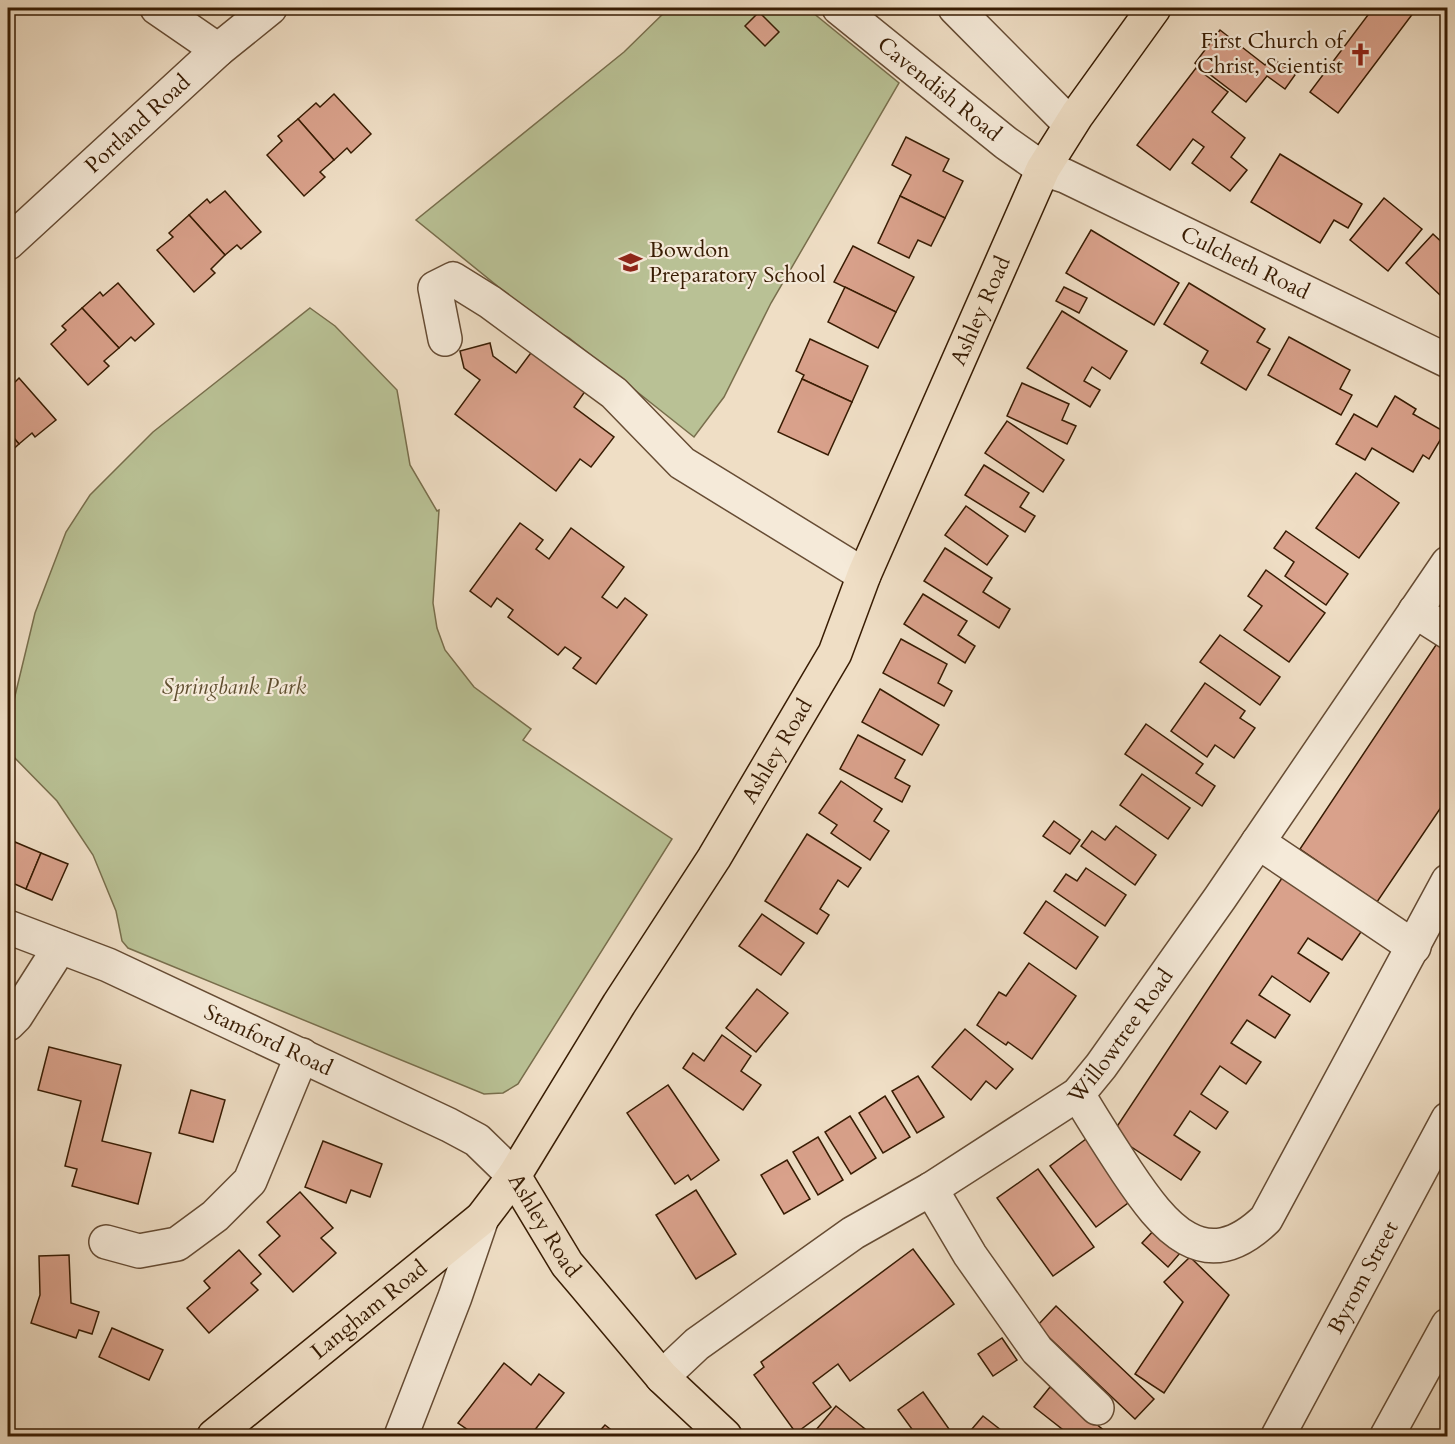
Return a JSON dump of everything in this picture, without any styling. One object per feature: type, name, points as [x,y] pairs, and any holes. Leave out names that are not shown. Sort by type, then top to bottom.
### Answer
[{"type":"main road","name":"Ashley Road","points":[[725,1437],[662,1377],[567,1264],[514,1176],[619,1004],[714,858],[835,653],[864,575],[1042,169],[1070,124],[1154,8]]},
{"type":"main road","name":"Langham Road","points":[[214,1437],[482,1218],[514,1176]]},
{"type":"street","points":[[158,8],[218,50]]},
{"type":"street","name":"Portland Road","points":[[8,243],[218,50],[270,8]]},
{"type":"street","name":"Cavendish Road","points":[[839,8],[1006,143],[1042,169]]},
{"type":"street","points":[[955,8],[1070,124]]},
{"type":"street","name":"Culcheth Road","points":[[1042,169],[1065,176],[1448,360]]},
{"type":"street","points":[[445,339],[435,288],[453,279],[490,302],[614,393],[682,463],[864,575]]},
{"type":"street","name":"Willowtree Road","points":[[662,1377],[698,1344],[853,1233],[931,1189],[1078,1094],[1108,1056],[1258,842],[1448,563]]},
{"type":"street","points":[[1415,611],[1448,632]]},
{"type":"street","points":[[1258,842],[1414,947]]},
{"type":"street","points":[[1078,1094],[1151,1209],[1168,1226],[1187,1240],[1202,1246],[1238,1241],[1254,1232],[1266,1219],[1448,881]]},
{"type":"street","name":"Stamford Road","points":[[8,927],[108,965],[468,1135],[477,1140],[514,1176]]},
{"type":"street","points":[[8,1024],[16,1016],[60,948]]},
{"type":"street","points":[[106,1242],[139,1251],[177,1244],[214,1216],[250,1181],[302,1055]]},
{"type":"street","name":"Byrom Street","points":[[1278,1437],[1448,1119]]},
{"type":"street","points":[[931,1189],[970,1255],[1038,1350],[1097,1408]]},
{"type":"street","points":[[401,1437],[455,1297],[482,1218]]},
{"type":"street","points":[[1387,1437],[1448,1325]]},
{"type":"green space","name":"Bowdon Preparatory School","points":[[669,8],[807,8],[899,83],[771,303],[724,397],[694,437],[569,338],[548,327],[416,220],[624,52]]},
{"type":"green space","name":"Springbank Park","points":[[310,308],[335,326],[397,390],[410,465],[437,511],[439,510],[433,603],[437,628],[445,650],[474,687],[531,729],[523,740],[672,839],[518,1084],[503,1093],[484,1094],[128,948],[122,941],[116,911],[93,855],[57,801],[9,752],[8,739],[13,704],[35,613],[66,532],[90,495],[153,432]]},
{"type":"building","name":"First Church of Christ, Scientist","points":[[1358,8],[1417,8],[1338,113],[1310,92],[1368,15]]},
{"type":"building","points":[[759,12],[779,32],[765,46],[745,26]]},
{"type":"building","points":[[1220,30],[1265,65],[1271,57],[1295,75],[1285,89],[1267,76],[1246,102],[1195,63]]},
{"type":"building","points":[[1196,68],[1228,92],[1212,112],[1245,138],[1231,157],[1247,170],[1230,191],[1192,163],[1204,147],[1193,139],[1170,170],[1137,145]]},
{"type":"building","points":[[334,94],[371,134],[351,153],[347,148],[334,160],[298,119],[316,103],[320,107]]},
{"type":"building","points":[[298,119],[334,160],[320,172],[325,177],[304,196],[267,155],[282,141],[278,136]]},
{"type":"building","points":[[906,137],[949,159],[943,171],[963,181],[945,218],[900,196],[911,175],[892,165]]},
{"type":"building","points":[[1280,154],[1362,204],[1348,228],[1334,220],[1320,243],[1251,202]]},
{"type":"building","points":[[225,191],[261,232],[241,249],[237,245],[225,255],[189,215],[207,199],[210,203]]},
{"type":"building","points":[[900,196],[945,218],[931,246],[918,240],[909,258],[878,243]]},
{"type":"building","points":[[1384,198],[1422,229],[1388,271],[1350,240]]},
{"type":"building","points":[[189,215],[225,255],[211,269],[215,273],[194,292],[157,250],[173,237],[169,233]]},
{"type":"building","points":[[1091,230],[1179,283],[1154,325],[1066,273]]},
{"type":"building","points":[[1433,234],[1448,248],[1448,287],[1440,295],[1406,263]]},
{"type":"building","points":[[853,246],[914,277],[896,312],[834,282]]},
{"type":"building","points":[[118,283],[154,324],[135,341],[131,337],[119,348],[82,308],[100,292],[103,296]]},
{"type":"building","points":[[1189,283],[1265,329],[1257,342],[1270,349],[1246,390],[1201,363],[1208,351],[1164,324]]},
{"type":"building","points":[[845,287],[896,312],[878,348],[828,322]]},
{"type":"building","points":[[1064,287],[1087,298],[1079,313],[1056,301]]},
{"type":"building","points":[[82,308],[119,348],[104,361],[109,366],[88,385],[51,344],[66,330],[62,326]]},
{"type":"building","points":[[1062,311],[1127,351],[1110,379],[1092,367],[1084,381],[1100,390],[1090,407],[1027,368]]},
{"type":"building","points":[[1289,337],[1350,370],[1340,389],[1352,395],[1341,415],[1268,375]]},
{"type":"building","points":[[810,339],[868,366],[852,402],[802,379],[804,375],[796,371]]},
{"type":"building","points":[[490,343],[493,356],[516,373],[533,350],[586,390],[574,407],[614,437],[591,467],[580,459],[556,491],[455,414],[480,380],[464,368],[460,351]]},
{"type":"building","points":[[19,378],[56,420],[35,437],[32,433],[19,444],[8,431],[8,389]]},
{"type":"building","points":[[802,379],[852,402],[828,455],[778,432]]},
{"type":"building","points":[[1022,383],[1069,404],[1062,420],[1076,426],[1067,444],[1007,416]]},
{"type":"building","points":[[1395,396],[1416,409],[1413,414],[1445,432],[1429,459],[1423,455],[1413,472],[1372,448],[1365,460],[1336,444],[1354,414],[1377,427]]},
{"type":"building","points":[[1007,421],[1064,460],[1043,492],[985,453]]},
{"type":"building","points":[[8,431],[19,444],[8,454]]},
{"type":"building","points":[[984,465],[1029,493],[1020,507],[1035,516],[1025,532],[965,495]]},
{"type":"building","points":[[1356,473],[1399,503],[1359,558],[1316,528]]},
{"type":"building","points":[[966,506],[1008,536],[987,565],[945,535]]},
{"type":"building","points":[[520,523],[543,540],[536,549],[549,559],[571,528],[624,567],[602,597],[617,608],[625,598],[647,615],[596,684],[573,668],[581,658],[565,647],[558,655],[508,617],[513,610],[497,598],[491,607],[470,591]]},
{"type":"building","points":[[1286,531],[1348,574],[1326,605],[1285,576],[1294,562],[1274,548]]},
{"type":"building","points":[[945,548],[992,578],[983,592],[1010,609],[999,628],[924,581]]},
{"type":"building","points":[[1266,570],[1325,613],[1289,662],[1244,630],[1262,606],[1248,596]]},
{"type":"building","points":[[923,594],[967,621],[958,635],[975,646],[965,663],[904,624]]},
{"type":"building","points":[[1220,635],[1280,677],[1260,705],[1200,662]]},
{"type":"building","points":[[1442,636],[1448,640],[1448,797],[1377,902],[1300,849]]},
{"type":"building","points":[[901,639],[947,664],[938,683],[952,691],[944,706],[883,673]]},
{"type":"building","points":[[1205,683],[1245,711],[1240,718],[1255,728],[1234,758],[1215,745],[1207,757],[1171,731]]},
{"type":"building","points":[[880,689],[939,725],[922,755],[862,722]]},
{"type":"building","points":[[1146,724],[1203,764],[1196,773],[1215,786],[1202,806],[1125,754]]},
{"type":"building","points":[[858,735],[905,760],[895,778],[910,786],[902,802],[840,769]]},
{"type":"building","points":[[1142,774],[1190,808],[1168,839],[1120,805]]},
{"type":"building","points":[[841,781],[882,809],[874,821],[889,831],[870,860],[831,833],[837,825],[819,813]]},
{"type":"building","points":[[1054,821],[1080,840],[1070,854],[1043,836]]},
{"type":"building","points":[[1116,826],[1156,855],[1135,885],[1081,846],[1092,831],[1105,840]]},
{"type":"building","points":[[807,834],[861,868],[848,887],[838,880],[820,909],[829,915],[817,934],[765,901]]},
{"type":"building","points":[[8,839],[15,842],[8,859]]},
{"type":"building","points":[[15,842],[41,853],[26,889],[8,881],[8,859]]},
{"type":"building","points":[[41,853],[68,864],[52,900],[26,889]]},
{"type":"building","points":[[1086,868],[1126,895],[1105,926],[1054,891],[1066,874],[1077,881]]},
{"type":"building","points":[[1284,875],[1367,923],[1342,960],[1308,938],[1298,953],[1329,973],[1310,1002],[1272,976],[1259,995],[1290,1015],[1275,1038],[1247,1020],[1231,1043],[1261,1062],[1246,1084],[1220,1066],[1201,1094],[1228,1112],[1216,1129],[1190,1111],[1174,1135],[1200,1152],[1181,1180],[1112,1134]]},
{"type":"building","points":[[1046,901],[1098,937],[1076,969],[1024,933]]},
{"type":"building","points":[[762,914],[804,943],[781,975],[739,946]]},
{"type":"building","points":[[1029,963],[1076,996],[1032,1059],[1008,1042],[1006,1045],[977,1025],[999,992],[1006,996]]},
{"type":"building","points":[[757,989],[788,1013],[756,1052],[726,1028]]},
{"type":"building","points":[[965,1029],[1013,1069],[996,1089],[986,1081],[971,1100],[932,1067]]},
{"type":"building","points":[[722,1035],[751,1056],[741,1071],[761,1085],[743,1110],[683,1068],[693,1053],[704,1061]]},
{"type":"building","points":[[49,1047],[121,1065],[102,1141],[151,1153],[138,1204],[72,1186],[77,1169],[65,1166],[81,1101],[38,1090]]},
{"type":"building","points":[[918,1076],[944,1117],[917,1133],[892,1091]]},
{"type":"building","points":[[668,1085],[719,1160],[691,1180],[688,1175],[675,1184],[627,1113]]},
{"type":"building","points":[[191,1090],[225,1100],[213,1142],[179,1133]]},
{"type":"building","points":[[885,1096],[910,1137],[883,1153],[859,1113]]},
{"type":"building","points":[[850,1116],[876,1158],[851,1174],[825,1132]]},
{"type":"building","points":[[1090,1136],[1136,1197],[1096,1227],[1050,1166]]},
{"type":"building","points":[[818,1137],[843,1180],[818,1195],[793,1152]]},
{"type":"building","points":[[323,1141],[382,1164],[370,1197],[351,1190],[346,1203],[305,1187]]},
{"type":"building","points":[[787,1160],[810,1199],[784,1214],[761,1175]]},
{"type":"building","points":[[1038,1169],[1094,1247],[1053,1276],[997,1198]]},
{"type":"building","points":[[696,1190],[736,1254],[696,1279],[656,1215]]},
{"type":"building","points":[[300,1192],[333,1228],[321,1238],[336,1253],[293,1292],[259,1255],[280,1236],[267,1222]]},
{"type":"building","points":[[1158,1226],[1188,1244],[1168,1267],[1142,1243]]},
{"type":"building","points":[[913,1249],[954,1304],[850,1381],[838,1364],[813,1383],[831,1407],[796,1433],[754,1375],[764,1367],[761,1362]]},
{"type":"building","points":[[239,1250],[261,1274],[251,1283],[258,1290],[209,1333],[187,1308],[210,1288],[204,1281]]},
{"type":"building","points":[[69,1255],[71,1303],[99,1312],[92,1334],[79,1330],[76,1338],[31,1323],[40,1295],[39,1256]]},
{"type":"building","points":[[1190,1257],[1229,1295],[1164,1393],[1135,1374],[1183,1302],[1164,1282]]},
{"type":"building","points":[[1056,1306],[1154,1399],[1135,1419],[1037,1326]]},
{"type":"building","points":[[112,1328],[163,1350],[149,1380],[99,1357]]},
{"type":"building","points":[[1002,1338],[1017,1360],[993,1376],[978,1354]]},
{"type":"building","points":[[504,1363],[531,1385],[539,1374],[564,1393],[530,1436],[477,1436],[458,1423]]},
{"type":"building","points":[[1050,1387],[1111,1436],[1071,1436],[1034,1407]]},
{"type":"building","points":[[923,1392],[949,1429],[939,1436],[917,1436],[898,1410]]},
{"type":"building","points":[[836,1406],[874,1436],[811,1436]]},
{"type":"building","points":[[983,1416],[1006,1434],[1004,1436],[966,1436]]},
{"type":"building","points":[[605,1425],[619,1436],[595,1436]]},
{"type":"place","name":"First Church of Christ, Scientist","points":[[1361,54]]},
{"type":"place","name":"Bowdon Preparatory School","points":[[631,263]]}]
